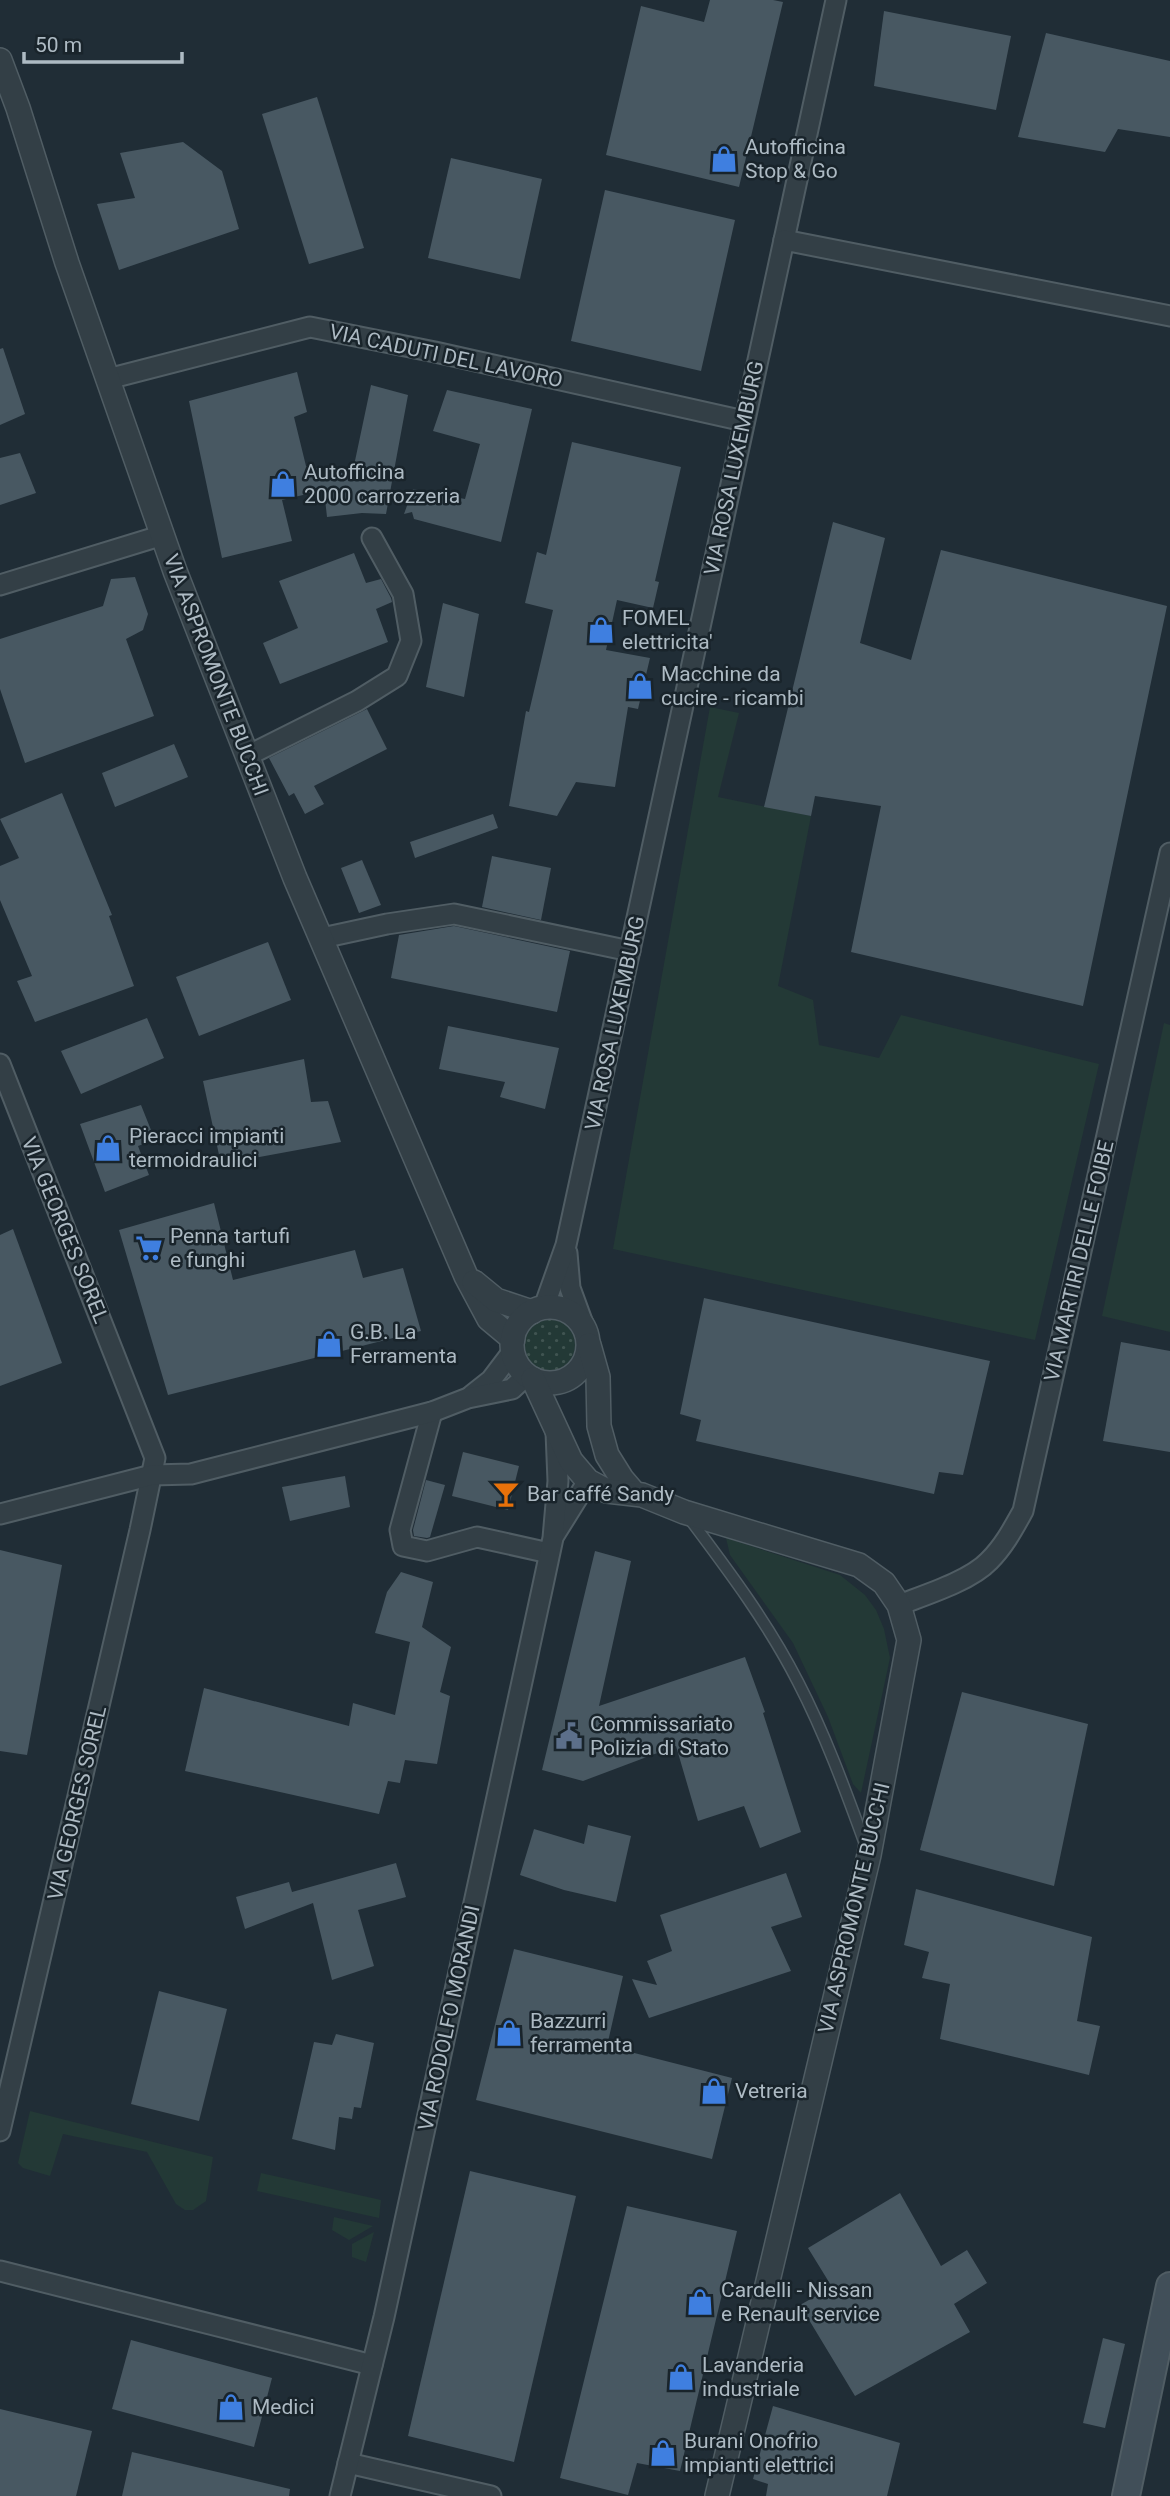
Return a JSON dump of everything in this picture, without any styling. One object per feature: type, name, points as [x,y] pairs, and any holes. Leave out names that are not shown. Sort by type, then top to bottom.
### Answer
[{"type":"main road","points":[[1126,2496],[1170,2286]]},
{"type":"street","name":"VIA ROSA LUXEMBURG","points":[[538,1310],[566,1245],[836,0]]},
{"type":"street","name":"VIA ASPROMONTE BUCCHI","points":[[0,60],[67,263],[163,535],[295,878],[467,1276],[489,1319],[513,1345],[520,1368],[530,1377],[571,1461],[598,1486],[635,1493],[684,1512],[859,1565],[884,1583],[899,1605],[909,1640],[869,1854],[717,2496]]},
{"type":"street","points":[[784,240],[1170,316]]},
{"type":"street","name":"VIA CADUTI DEL LAVORO","points":[[108,379],[310,327],[744,421]]},
{"type":"street","points":[[0,585],[163,535]]},
{"type":"street","points":[[247,756],[357,701],[397,676],[411,641],[403,594],[372,538]]},
{"type":"street","name":"VIA MARTIRI DELLE FOIBE","points":[[899,1605],[946,1588],[987,1564],[1007,1540],[1023,1510],[1170,853]]},
{"type":"street","points":[[321,938],[454,914],[631,951]]},
{"type":"street","name":"VIA GEORGES SOREL","points":[[0,1064],[155,1458],[0,2131]]},
{"type":"street","name":"VIA ROSA LUXEMBURG","points":[[566,1245],[570,1288],[587,1337]]},
{"type":"street","name":"VIA ASPROMONTE BUCCHI","points":[[467,1276],[496,1300],[538,1310],[556,1307],[568,1311],[579,1319],[587,1337]]},
{"type":"street","points":[[468,1398],[491,1380],[513,1345],[516,1328],[538,1310]]},
{"type":"street","points":[[0,1514],[152,1475],[191,1474],[432,1412],[468,1398],[512,1389],[530,1377],[545,1383],[558,1382],[570,1378],[580,1369],[587,1358],[587,1337]]},
{"type":"street","points":[[587,1337],[598,1377],[598,1486]]},
{"type":"street","points":[[432,1412],[400,1530],[402,1546],[428,1551],[477,1538],[551,1546]]},
{"type":"street","points":[[599,1426],[607,1455],[622,1479],[635,1493]]},
{"type":"street","name":"VIA RODOLFO MORANDI","points":[[340,2496],[372,2365],[551,1546],[558,1481],[556,1431]]},
{"type":"street","name":"VIA RODOLFO MORANDI","points":[[551,1546],[571,1508],[598,1486]]},
{"type":"street","points":[[0,2271],[372,2365]]},
{"type":"street","points":[[348,2463],[491,2496]]},
{"type":"lane","points":[[684,1512],[729,1571],[770,1632],[799,1682],[829,1748],[869,1854]]},
{"type":"green space","points":[[710,707],[739,713],[718,797],[811,816],[778,986],[813,1000],[819,1045],[879,1058],[901,1015],[1099,1064],[1035,1340],[613,1249]]},
{"type":"green space","points":[[1164,1023],[1170,1025],[1170,1332],[1102,1316]]},
{"type":"green space","points":[[549,1319],[559,1321],[567,1327],[573,1335],[573,1355],[567,1363],[559,1369],[549,1371],[539,1369],[531,1363],[525,1355],[523,1345],[525,1335],[531,1327],[539,1321]]},
{"type":"green space","points":[[726,1538],[840,1575],[865,1595],[876,1610],[884,1629],[890,1658],[861,1793],[853,1784],[828,1717],[793,1643],[730,1555]]},
{"type":"green space","points":[[30,2111],[213,2157],[206,2201],[193,2210],[185,2210],[176,2204],[147,2152],[63,2134],[50,2176],[23,2168],[18,2163]]},
{"type":"green space","points":[[261,2173],[381,2200],[379,2218],[257,2191]]},
{"type":"green space","points":[[334,2217],[373,2226],[349,2240],[332,2230]]},
{"type":"green space","points":[[374,2232],[366,2262],[352,2257],[352,2244]]},
{"type":"building","points":[[710,0],[783,2],[739,187],[606,155],[641,6],[704,22]]},
{"type":"building","points":[[884,11],[1011,36],[996,110],[874,86]]},
{"type":"building","points":[[1046,33],[1170,61],[1170,137],[1118,129],[1105,152],[1018,137]]},
{"type":"building","points":[[317,97],[364,248],[309,264],[262,114]]},
{"type":"building","points":[[183,142],[222,171],[239,229],[119,270],[97,204],[135,198],[120,153]]},
{"type":"building","points":[[451,158],[542,179],[520,279],[428,258]]},
{"type":"building","points":[[605,190],[735,220],[701,371],[571,341]]},
{"type":"building","points":[[3,348],[25,414],[0,425],[0,349]]},
{"type":"building","points":[[297,372],[307,412],[294,417],[306,466],[352,475],[371,385],[408,395],[386,514],[362,513],[327,517],[324,490],[282,500],[292,541],[222,558],[189,401]]},
{"type":"building","points":[[447,390],[532,409],[501,542],[414,519],[412,512],[404,514],[413,489],[465,499],[480,444],[433,431]]},
{"type":"building","points":[[572,442],[681,467],[655,581],[659,582],[653,608],[617,600],[606,650],[650,658],[638,709],[628,707],[615,787],[576,782],[557,816],[509,806],[526,711],[529,712],[553,610],[525,603],[537,552],[546,555]]},
{"type":"building","points":[[20,453],[36,493],[0,505],[0,458]]},
{"type":"building","points":[[833,522],[885,538],[860,643],[911,660],[941,550],[1167,606],[1083,1006],[851,952],[881,806],[815,796],[811,816],[764,807]]},
{"type":"building","points":[[354,553],[366,583],[381,579],[391,598],[392,602],[376,609],[388,642],[280,684],[263,643],[298,628],[279,581]]},
{"type":"building","points":[[135,577],[148,614],[143,630],[126,639],[154,716],[25,763],[0,689],[0,639],[103,606],[111,579]]},
{"type":"building","points":[[443,603],[479,614],[464,697],[426,687]]},
{"type":"building","points":[[367,709],[387,749],[314,786],[324,804],[305,814],[294,793],[289,796],[269,758]]},
{"type":"building","points":[[174,744],[188,777],[115,807],[102,773]]},
{"type":"building","points":[[62,793],[112,915],[109,916],[134,986],[35,1022],[17,981],[32,976],[0,900],[0,866],[19,858],[0,819]]},
{"type":"building","points":[[493,814],[498,828],[415,858],[410,842]]},
{"type":"building","points":[[492,856],[551,868],[541,920],[482,907]]},
{"type":"building","points":[[362,860],[381,905],[359,913],[341,868]]},
{"type":"building","points":[[454,926],[570,951],[557,1012],[391,978],[399,935]]},
{"type":"building","points":[[268,942],[291,1000],[199,1036],[176,977]]},
{"type":"building","points":[[147,1018],[164,1058],[81,1094],[61,1051]]},
{"type":"building","points":[[448,1026],[559,1048],[545,1109],[500,1097],[505,1082],[439,1069]]},
{"type":"building","points":[[304,1059],[311,1102],[328,1101],[341,1142],[221,1164],[203,1081]]},
{"type":"building","points":[[141,1105],[155,1140],[138,1146],[149,1175],[105,1192],[80,1124]]},
{"type":"building","points":[[214,1203],[233,1280],[355,1250],[363,1278],[403,1268],[421,1331],[168,1395],[119,1230]]},
{"type":"building","points":[[13,1229],[62,1363],[0,1386],[0,1235]]},
{"type":"building","points":[[704,1298],[990,1361],[963,1475],[939,1472],[934,1494],[696,1441],[701,1420],[680,1414]]},
{"type":"building","points":[[1121,1342],[1170,1351],[1170,1452],[1103,1441]]},
{"type":"building","points":[[463,1452],[519,1466],[508,1510],[452,1496]]},
{"type":"building","points":[[345,1476],[350,1507],[290,1521],[282,1487]]},
{"type":"building","points":[[426,1480],[445,1485],[430,1537],[427,1538],[414,1536],[413,1530]]},
{"type":"building","points":[[0,1550],[62,1565],[27,1755],[0,1751]]},
{"type":"building","points":[[595,1551],[631,1561],[599,1706],[745,1657],[765,1712],[763,1713],[801,1832],[760,1848],[744,1806],[698,1821],[676,1746],[583,1781],[542,1770]]},
{"type":"building","points":[[401,1572],[433,1582],[422,1627],[451,1647],[440,1692],[450,1696],[437,1764],[405,1760],[400,1783],[388,1781],[379,1814],[185,1771],[204,1688],[349,1726],[353,1703],[395,1715],[410,1642],[375,1633],[387,1592]]},
{"type":"building","points":[[962,1692],[1088,1724],[1054,1886],[920,1850]]},
{"type":"building","points":[[588,1825],[631,1836],[616,1902],[564,1890],[520,1875],[534,1829],[584,1844]]},
{"type":"building","points":[[396,1863],[406,1897],[358,1910],[374,1966],[332,1980],[313,1903],[245,1929],[236,1897],[289,1882],[292,1892]]},
{"type":"building","points":[[786,1873],[802,1917],[771,1927],[791,1971],[649,2018],[632,1979],[657,1985],[647,1961],[672,1951],[660,1915]]},
{"type":"building","points":[[916,1889],[1092,1937],[1077,2021],[1100,2026],[1089,2075],[940,2039],[950,1984],[922,1978],[929,1952],[904,1945]]},
{"type":"building","points":[[514,1949],[623,1976],[607,2046],[732,2078],[712,2159],[476,2100]]},
{"type":"building","points":[[159,1991],[227,2009],[199,2121],[131,2104]]},
{"type":"building","points":[[336,2034],[374,2043],[361,2108],[354,2107],[352,2119],[339,2117],[335,2150],[292,2139],[314,2042],[332,2045]]},
{"type":"building","points":[[470,2171],[576,2196],[514,2462],[408,2436]]},
{"type":"building","points":[[900,2193],[941,2266],[967,2250],[987,2283],[954,2304],[970,2332],[855,2396],[800,2305],[832,2287],[808,2248]]},
{"type":"building","points":[[627,2206],[737,2231],[680,2471],[637,2463],[628,2495],[560,2478]]},
{"type":"building","points":[[1103,2338],[1125,2344],[1105,2428],[1083,2423]]},
{"type":"building","points":[[131,2340],[272,2378],[254,2447],[112,2409]]},
{"type":"building","points":[[773,2406],[900,2443],[887,2496],[766,2496],[768,2484],[753,2479]]},
{"type":"building","points":[[0,2409],[92,2431],[76,2496],[0,2496]]},
{"type":"building","points":[[132,2452],[290,2489],[289,2496],[122,2496]]},
{"type":"place","name":"Autofficina Stop & Go","points":[[724,159]]},
{"type":"place","name":"Autofficina 2000 carrozzeria","points":[[283,484]]},
{"type":"place","name":"FOMEL elettricita'","points":[[601,630]]},
{"type":"place","name":"Macchine da cucire - ricambi","points":[[640,686]]},
{"type":"place","name":"Pieracci impianti termoidraulici","points":[[108,1148]]},
{"type":"place","name":"Penna tartufi e funghi","points":[[149,1248]]},
{"type":"place","name":"G.B. La Ferramenta","points":[[329,1344]]},
{"type":"place","name":"Bar caffé Sandy","points":[[506,1494]]},
{"type":"place","name":"Commissariato Polizia di Stato","points":[[569,1736]]},
{"type":"place","name":"Bazzurri ferramenta","points":[[509,2033]]},
{"type":"place","name":"Vetreria","points":[[714,2091]]},
{"type":"place","name":"Cardelli - Nissan e Renault service","points":[[700,2302]]},
{"type":"place","name":"Lavanderia industriale","points":[[681,2377]]},
{"type":"place","name":"Medici","points":[[231,2407]]},
{"type":"place","name":"Burani Onofrio impianti elettrici","points":[[663,2453]]}]
